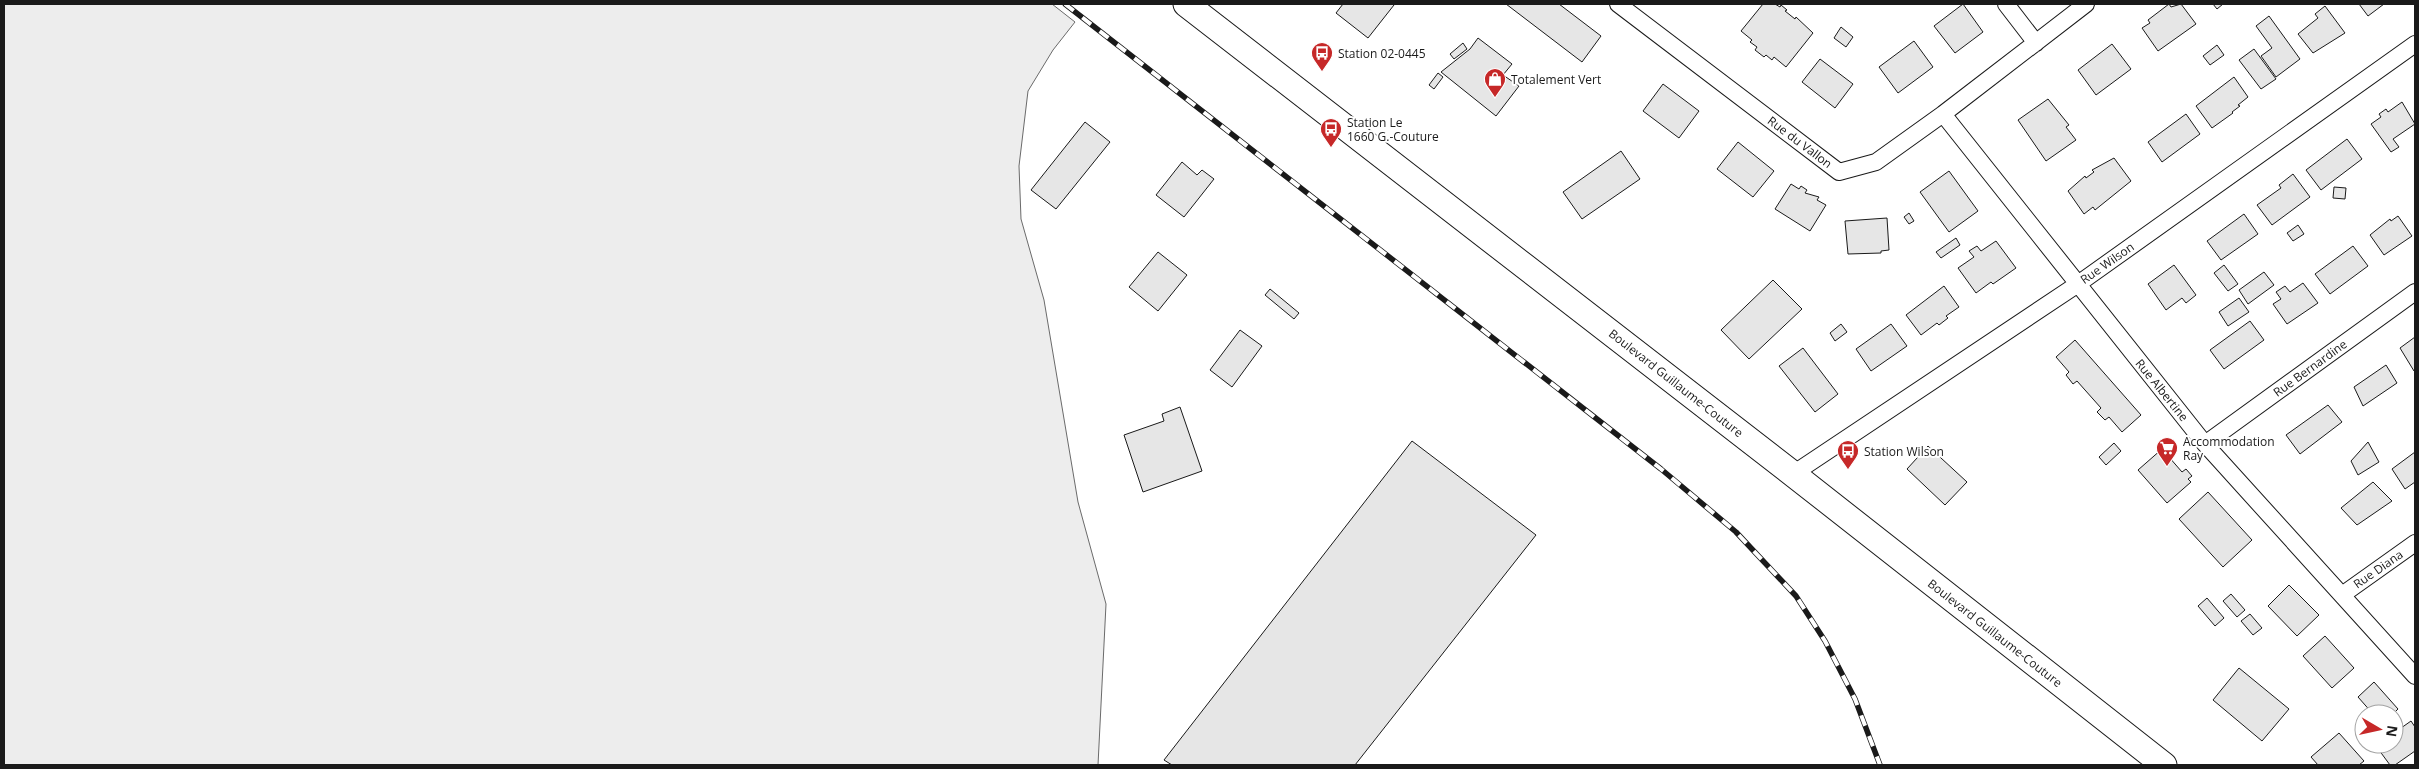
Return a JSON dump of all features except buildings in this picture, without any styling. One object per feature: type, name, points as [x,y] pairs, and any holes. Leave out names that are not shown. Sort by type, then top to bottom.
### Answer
[{"type":"main road","name":"Boulevard Guillaume-Couture","points":[[1186,4],[1793,474],[2164,765]]},
{"type":"street","name":"Rue du Vallon","points":[[1618,4],[1839,172],[1876,162],[1943,114],[2086,4]]},
{"type":"street","points":[[2006,4],[2036,43]]},
{"type":"street","name":"Rue Wilson","points":[[1793,474],[2078,284],[2415,44]]},
{"type":"street","name":"Rue Albertine","points":[[1943,114],[2205,444],[2415,676]]},
{"type":"street","name":"Rue Bernardine","points":[[2205,444],[2415,292]]},
{"type":"street","name":"Rue Diana","points":[[2342,594],[2415,543]]},
{"type":"shaded area","points":[[4,4],[1052,4],[1075,22],[1053,50],[1028,91],[1019,166],[1021,219],[1044,300],[1078,502],[1106,604],[1098,765],[4,765]]},
{"type":"railway","points":[[1065,4],[1661,469],[1736,532],[1796,596],[1825,641],[1855,699],[1880,765]]},
{"type":"place","name":"Station 02-0445","points":[[1322,72]]},
{"type":"place","name":"Totalement Vert","points":[[1495,98]]},
{"type":"place","name":"Station Le 1660 G.-Couture","points":[[1331,148]]},
{"type":"place","name":"Accommodation Ray","points":[[2167,467]]},
{"type":"place","name":"Station Wilson","points":[[1848,470]]}]
